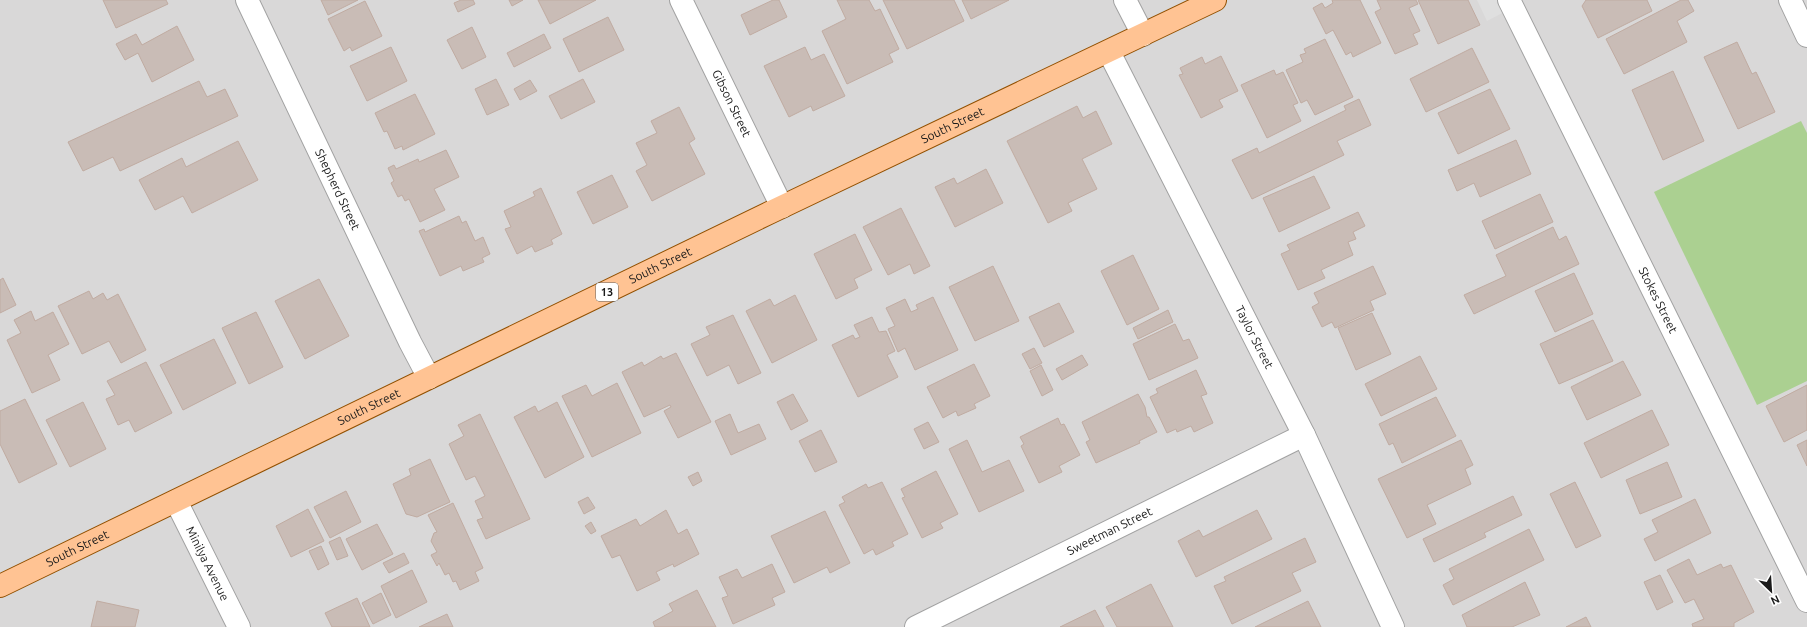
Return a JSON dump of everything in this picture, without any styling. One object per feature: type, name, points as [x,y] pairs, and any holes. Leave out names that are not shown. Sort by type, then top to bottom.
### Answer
[{"type":"main road","name":"South Street","points":[[0,584],[1215,0]]},
{"type":"street","name":"Shepherd Street","points":[[247,0],[410,342],[429,378]]},
{"type":"street","name":"Gibson Street","points":[[681,0],[782,207]]},
{"type":"street","points":[[1125,0],[1143,35]]},
{"type":"street","name":"Stokes Street","points":[[1509,0],[1807,601]]},
{"type":"street","points":[[1790,0],[1807,36]]},
{"type":"street","name":"Taylor Street","points":[[1108,52],[1304,435],[1393,627]]},
{"type":"street","name":"Sweetman Street","points":[[916,627],[1304,435]]},
{"type":"street","name":"Minilya Avenue","points":[[176,500],[239,627]]},
{"type":"shaded area","points":[[0,0],[1807,0],[1807,627],[0,627]]},
{"type":"shaded area","points":[[1477,0],[1503,0],[1508,10],[1487,21]]},
{"type":"green space","points":[[1801,121],[1807,133],[1807,381],[1757,405],[1654,192]]},
{"type":"building","points":[[103,0],[166,0],[168,4],[116,28]]},
{"type":"building","points":[[321,0],[358,0],[328,15]]},
{"type":"building","points":[[461,0],[473,0],[475,4],[458,12],[454,3]]},
{"type":"building","points":[[509,0],[523,0],[512,6]]},
{"type":"building","points":[[538,0],[596,0],[550,24]]},
{"type":"building","points":[[773,0],[779,0],[787,17],[750,35],[741,15]]},
{"type":"building","points":[[837,0],[869,0],[875,11],[880,9],[899,49],[889,54],[893,62],[847,84],[822,31],[846,19]]},
{"type":"building","points":[[883,0],[954,0],[964,21],[907,49]]},
{"type":"building","points":[[962,0],[1009,0],[971,19]]},
{"type":"building","points":[[1332,0],[1360,0],[1381,43],[1353,57],[1351,52],[1346,55],[1333,30],[1326,34],[1313,8],[1322,3],[1325,8],[1333,3]]},
{"type":"building","points":[[1377,0],[1416,0],[1418,4],[1409,8],[1420,31],[1413,34],[1418,44],[1395,54],[1375,12],[1381,9]]},
{"type":"building","points":[[1418,0],[1468,0],[1480,25],[1438,44]]},
{"type":"building","points":[[1586,0],[1647,0],[1652,11],[1598,38],[1582,6]]},
{"type":"building","points":[[1681,0],[1688,0],[1694,11],[1677,21],[1687,42],[1624,74],[1606,39]]},
{"type":"building","points":[[365,1],[382,36],[352,51],[350,47],[344,51],[328,19]]},
{"type":"building","points":[[608,17],[624,50],[579,72],[563,39]]},
{"type":"building","points":[[177,26],[194,60],[152,82],[138,53],[125,60],[116,44],[136,34],[142,45]]},
{"type":"building","points":[[472,27],[486,57],[462,69],[447,40]]},
{"type":"building","points":[[544,34],[551,48],[514,67],[507,53]]},
{"type":"building","points":[[1325,39],[1353,97],[1315,115],[1307,100],[1301,103],[1286,70],[1303,62],[1300,55],[1306,53],[1304,49]]},
{"type":"building","points":[[1737,42],[1752,74],[1756,72],[1775,112],[1738,129],[1704,57]]},
{"type":"building","points":[[391,47],[407,81],[367,101],[350,66]]},
{"type":"building","points":[[805,47],[811,60],[824,54],[845,96],[813,111],[811,106],[789,117],[764,66]]},
{"type":"building","points":[[1472,48],[1489,82],[1426,112],[1410,79]]},
{"type":"building","points":[[1221,56],[1238,91],[1219,100],[1223,107],[1201,118],[1179,75],[1183,74],[1180,68],[1202,57],[1205,64]]},
{"type":"building","points":[[1274,70],[1276,75],[1283,72],[1298,103],[1293,105],[1301,121],[1267,138],[1241,85]]},
{"type":"building","points":[[1673,71],[1704,141],[1663,160],[1632,90]]},
{"type":"building","points":[[496,79],[509,105],[487,115],[475,89]]},
{"type":"building","points":[[583,79],[595,102],[561,119],[549,96]]},
{"type":"building","points":[[530,80],[537,91],[520,100],[514,89]]},
{"type":"building","points":[[199,81],[207,97],[225,89],[238,116],[120,171],[113,157],[83,171],[68,142]]},
{"type":"building","points":[[1490,89],[1510,129],[1458,154],[1438,113]]},
{"type":"building","points":[[415,94],[435,134],[403,150],[402,146],[395,149],[387,131],[384,132],[375,113]]},
{"type":"building","points":[[1359,99],[1371,125],[1337,141],[1344,155],[1252,199],[1232,160],[1257,148],[1259,153],[1346,110],[1344,106]]},
{"type":"building","points":[[1077,106],[1083,118],[1096,111],[1112,144],[1082,159],[1097,189],[1068,203],[1072,211],[1048,223],[1007,141]]},
{"type":"building","points":[[679,107],[695,139],[689,143],[705,174],[652,201],[636,171],[647,165],[636,143],[657,133],[651,121]]},
{"type":"building","points":[[1516,140],[1531,174],[1480,197],[1474,183],[1457,191],[1448,170]]},
{"type":"building","points":[[238,141],[258,180],[192,213],[183,196],[155,210],[139,180],[182,158],[186,167]]},
{"type":"building","points":[[446,150],[459,177],[434,189],[445,210],[420,222],[409,199],[405,201],[402,195],[398,197],[391,183],[394,181],[388,168],[394,165],[396,169],[418,159],[419,162]]},
{"type":"building","points":[[986,169],[1003,203],[955,227],[935,187],[954,178],[957,184]]},
{"type":"building","points":[[612,175],[628,207],[593,224],[577,192]]},
{"type":"building","points":[[1314,176],[1330,208],[1279,232],[1263,198]]},
{"type":"building","points":[[541,188],[562,234],[551,240],[553,244],[535,252],[532,246],[517,254],[505,229],[511,227],[504,211],[535,196],[533,192]]},
{"type":"building","points":[[1540,194],[1553,222],[1495,249],[1482,221]]},
{"type":"building","points":[[901,208],[930,266],[914,274],[910,264],[888,275],[863,227]]},
{"type":"building","points":[[1358,212],[1365,226],[1353,232],[1356,239],[1348,242],[1353,255],[1321,270],[1325,278],[1298,290],[1281,254],[1290,250],[1287,245]]},
{"type":"building","points":[[459,216],[462,223],[466,221],[475,241],[483,237],[490,254],[482,258],[484,262],[463,271],[461,266],[440,276],[419,231],[424,229],[425,232]]},
{"type":"building","points":[[1553,227],[1559,240],[1566,236],[1579,264],[1474,314],[1464,295],[1506,276],[1496,255]]},
{"type":"building","points":[[855,234],[872,270],[854,279],[858,288],[836,299],[814,254]]},
{"type":"building","points":[[1133,255],[1159,309],[1127,325],[1101,271]]},
{"type":"building","points":[[993,266],[1019,321],[975,341],[949,287]]},
{"type":"building","points":[[1373,266],[1386,294],[1370,301],[1374,310],[1335,328],[1332,322],[1322,327],[1312,307],[1319,303],[1314,293]]},
{"type":"building","points":[[1574,273],[1593,314],[1555,332],[1535,291]]},
{"type":"building","points":[[3,278],[16,305],[0,313],[0,280]]},
{"type":"building","points":[[319,279],[349,336],[305,359],[275,301]]},
{"type":"building","points":[[89,291],[93,299],[103,293],[107,300],[118,294],[146,350],[121,363],[109,341],[82,354],[58,306]]},
{"type":"building","points":[[795,295],[817,340],[772,363],[746,311],[770,299],[774,306]]},
{"type":"building","points":[[933,297],[958,350],[915,370],[905,348],[898,352],[888,329],[895,326],[886,308],[905,299],[911,312],[918,309],[916,305]]},
{"type":"building","points":[[1059,303],[1074,332],[1044,347],[1029,317]]},
{"type":"building","points":[[1168,310],[1173,322],[1138,339],[1133,328]]},
{"type":"building","points":[[31,311],[35,321],[53,312],[69,344],[48,355],[60,380],[32,393],[7,340],[21,333],[14,320]]},
{"type":"building","points":[[256,312],[283,367],[249,384],[222,328]]},
{"type":"building","points":[[1372,313],[1391,354],[1356,370],[1338,328]]},
{"type":"building","points":[[733,315],[761,373],[738,384],[729,365],[707,376],[691,344],[710,335],[706,327]]},
{"type":"building","points":[[872,317],[879,332],[886,331],[895,351],[887,355],[898,377],[858,397],[832,345],[853,335],[855,339],[860,337],[854,325]]},
{"type":"building","points":[[1593,320],[1613,361],[1559,384],[1540,344]]},
{"type":"building","points":[[1175,324],[1183,341],[1189,339],[1198,358],[1149,380],[1133,344]]},
{"type":"building","points":[[214,339],[236,383],[183,410],[160,365]]},
{"type":"building","points":[[1034,348],[1042,363],[1030,369],[1022,354]]},
{"type":"building","points":[[676,353],[711,422],[678,438],[664,411],[671,407],[670,405],[644,417],[622,372],[642,362],[644,366],[661,356],[663,359]]},
{"type":"building","points":[[1082,355],[1088,365],[1062,380],[1056,369]]},
{"type":"building","points":[[1420,356],[1437,389],[1381,416],[1365,384]]},
{"type":"building","points":[[1623,361],[1641,395],[1587,420],[1571,387]]},
{"type":"building","points":[[146,362],[172,413],[135,432],[129,420],[118,425],[106,399],[115,395],[107,381]]},
{"type":"building","points":[[974,364],[990,396],[974,404],[976,408],[958,416],[956,411],[943,418],[927,387]]},
{"type":"building","points":[[1041,365],[1053,390],[1042,396],[1030,371]]},
{"type":"building","points":[[1196,370],[1207,394],[1201,396],[1213,423],[1194,432],[1191,426],[1177,432],[1176,429],[1167,433],[1150,397],[1158,393],[1156,389]]},
{"type":"building","points":[[617,383],[641,433],[592,457],[562,396],[586,385],[592,396]]},
{"type":"building","points":[[1807,385],[1807,430],[1784,442],[1766,406]]},
{"type":"building","points":[[793,394],[808,421],[791,430],[777,402]]},
{"type":"building","points":[[1138,394],[1145,407],[1147,417],[1149,417],[1157,432],[1139,441],[1140,443],[1096,463],[1086,442],[1090,440],[1082,422]]},
{"type":"building","points":[[1436,397],[1456,436],[1402,463],[1393,443],[1389,445],[1379,424]]},
{"type":"building","points":[[25,399],[57,464],[19,483],[0,444],[0,411]]},
{"type":"building","points":[[83,402],[106,449],[70,467],[46,420]]},
{"type":"building","points":[[557,402],[584,457],[545,478],[514,417],[535,406],[538,412]]},
{"type":"building","points":[[1652,410],[1669,445],[1601,478],[1584,443]]},
{"type":"building","points":[[480,414],[530,519],[486,539],[477,520],[483,518],[475,501],[485,496],[475,476],[466,480],[449,444],[464,436],[458,425]]},
{"type":"building","points":[[730,414],[738,433],[759,424],[766,439],[731,455],[715,421]]},
{"type":"building","points":[[1058,418],[1061,425],[1064,424],[1080,455],[1059,466],[1062,472],[1039,483],[1021,446],[1024,444],[1020,437]]},
{"type":"building","points":[[928,422],[939,442],[924,449],[914,429]]},
{"type":"building","points":[[821,430],[837,462],[815,472],[799,441]]},
{"type":"building","points":[[967,440],[982,472],[1009,460],[1024,491],[979,512],[949,449]]},
{"type":"building","points":[[1461,440],[1473,465],[1465,469],[1471,484],[1427,505],[1436,524],[1407,538],[1378,479]]},
{"type":"building","points":[[1807,440],[1807,466],[1797,445]]},
{"type":"building","points":[[430,459],[450,502],[417,517],[406,514],[393,484],[411,475],[409,469]]},
{"type":"building","points":[[1667,462],[1682,497],[1640,514],[1626,480]]},
{"type":"building","points":[[936,471],[958,514],[940,523],[943,528],[922,538],[902,498],[905,497],[901,489]]},
{"type":"building","points":[[698,472],[702,481],[693,486],[688,477]]},
{"type":"building","points":[[882,482],[908,534],[892,542],[894,546],[876,555],[873,549],[864,554],[839,505],[845,502],[842,497],[866,484],[868,488]]},
{"type":"building","points":[[1575,482],[1601,536],[1576,548],[1550,494]]},
{"type":"building","points":[[346,491],[361,522],[330,538],[314,507]]},
{"type":"building","points":[[1513,496],[1522,515],[1484,533],[1486,537],[1434,562],[1423,539]]},
{"type":"building","points":[[588,497],[595,508],[584,514],[578,502]]},
{"type":"building","points":[[1695,499],[1711,533],[1655,561],[1644,539],[1658,532],[1652,520]]},
{"type":"building","points":[[453,503],[483,568],[475,572],[479,581],[460,590],[456,581],[453,582],[449,573],[445,575],[439,563],[437,566],[431,555],[437,552],[431,541],[434,533],[437,532],[428,515]]},
{"type":"building","points":[[308,509],[324,541],[291,557],[276,526]]},
{"type":"building","points":[[666,510],[678,534],[687,529],[699,554],[674,567],[673,564],[656,572],[660,580],[637,591],[620,555],[612,558],[601,536],[636,519],[640,526]]},
{"type":"building","points":[[1257,510],[1272,539],[1196,577],[1178,541],[1199,530],[1203,537]]},
{"type":"building","points":[[825,511],[850,563],[830,573],[827,567],[794,583],[771,536]]},
{"type":"building","points":[[591,522],[596,531],[591,534],[585,526]]},
{"type":"building","points":[[377,524],[393,554],[362,570],[346,539]]},
{"type":"building","points":[[1529,529],[1544,560],[1453,605],[1443,585],[1454,579],[1449,569]]},
{"type":"building","points":[[340,537],[348,556],[337,560],[329,542]]},
{"type":"building","points":[[1305,538],[1316,562],[1292,573],[1301,591],[1232,624],[1214,586],[1226,581],[1224,577]]},
{"type":"building","points":[[321,546],[329,564],[318,570],[309,551]]},
{"type":"building","points":[[404,553],[409,563],[389,573],[383,563]]},
{"type":"building","points":[[1689,559],[1697,575],[1721,564],[1723,568],[1731,565],[1754,612],[1734,623],[1734,627],[1693,627],[1692,624],[1704,619],[1694,599],[1685,603],[1667,570]]},
{"type":"building","points":[[772,564],[785,592],[772,598],[775,605],[733,624],[722,598],[728,596],[719,577],[737,569],[742,578]]},
{"type":"building","points":[[412,570],[427,602],[396,618],[381,586]]},
{"type":"building","points":[[1660,575],[1673,602],[1657,610],[1644,582]]},
{"type":"building","points":[[1525,582],[1540,615],[1512,627],[1467,627],[1462,615]]},
{"type":"building","points":[[1151,584],[1173,627],[1117,627],[1106,607]]},
{"type":"building","points":[[697,590],[716,627],[655,627],[653,622],[673,611],[669,604]]},
{"type":"building","points":[[381,593],[391,615],[373,624],[362,603]]},
{"type":"building","points":[[357,598],[370,627],[332,627],[325,613]]},
{"type":"building","points":[[97,601],[139,610],[135,627],[91,627]]},
{"type":"building","points":[[1308,601],[1321,627],[1255,627]]},
{"type":"building","points":[[1095,610],[1104,627],[1060,627]]},
{"type":"building","points":[[447,614],[453,627],[419,627]]},
{"type":"building","points":[[1586,617],[1591,627],[1566,627]]}]
